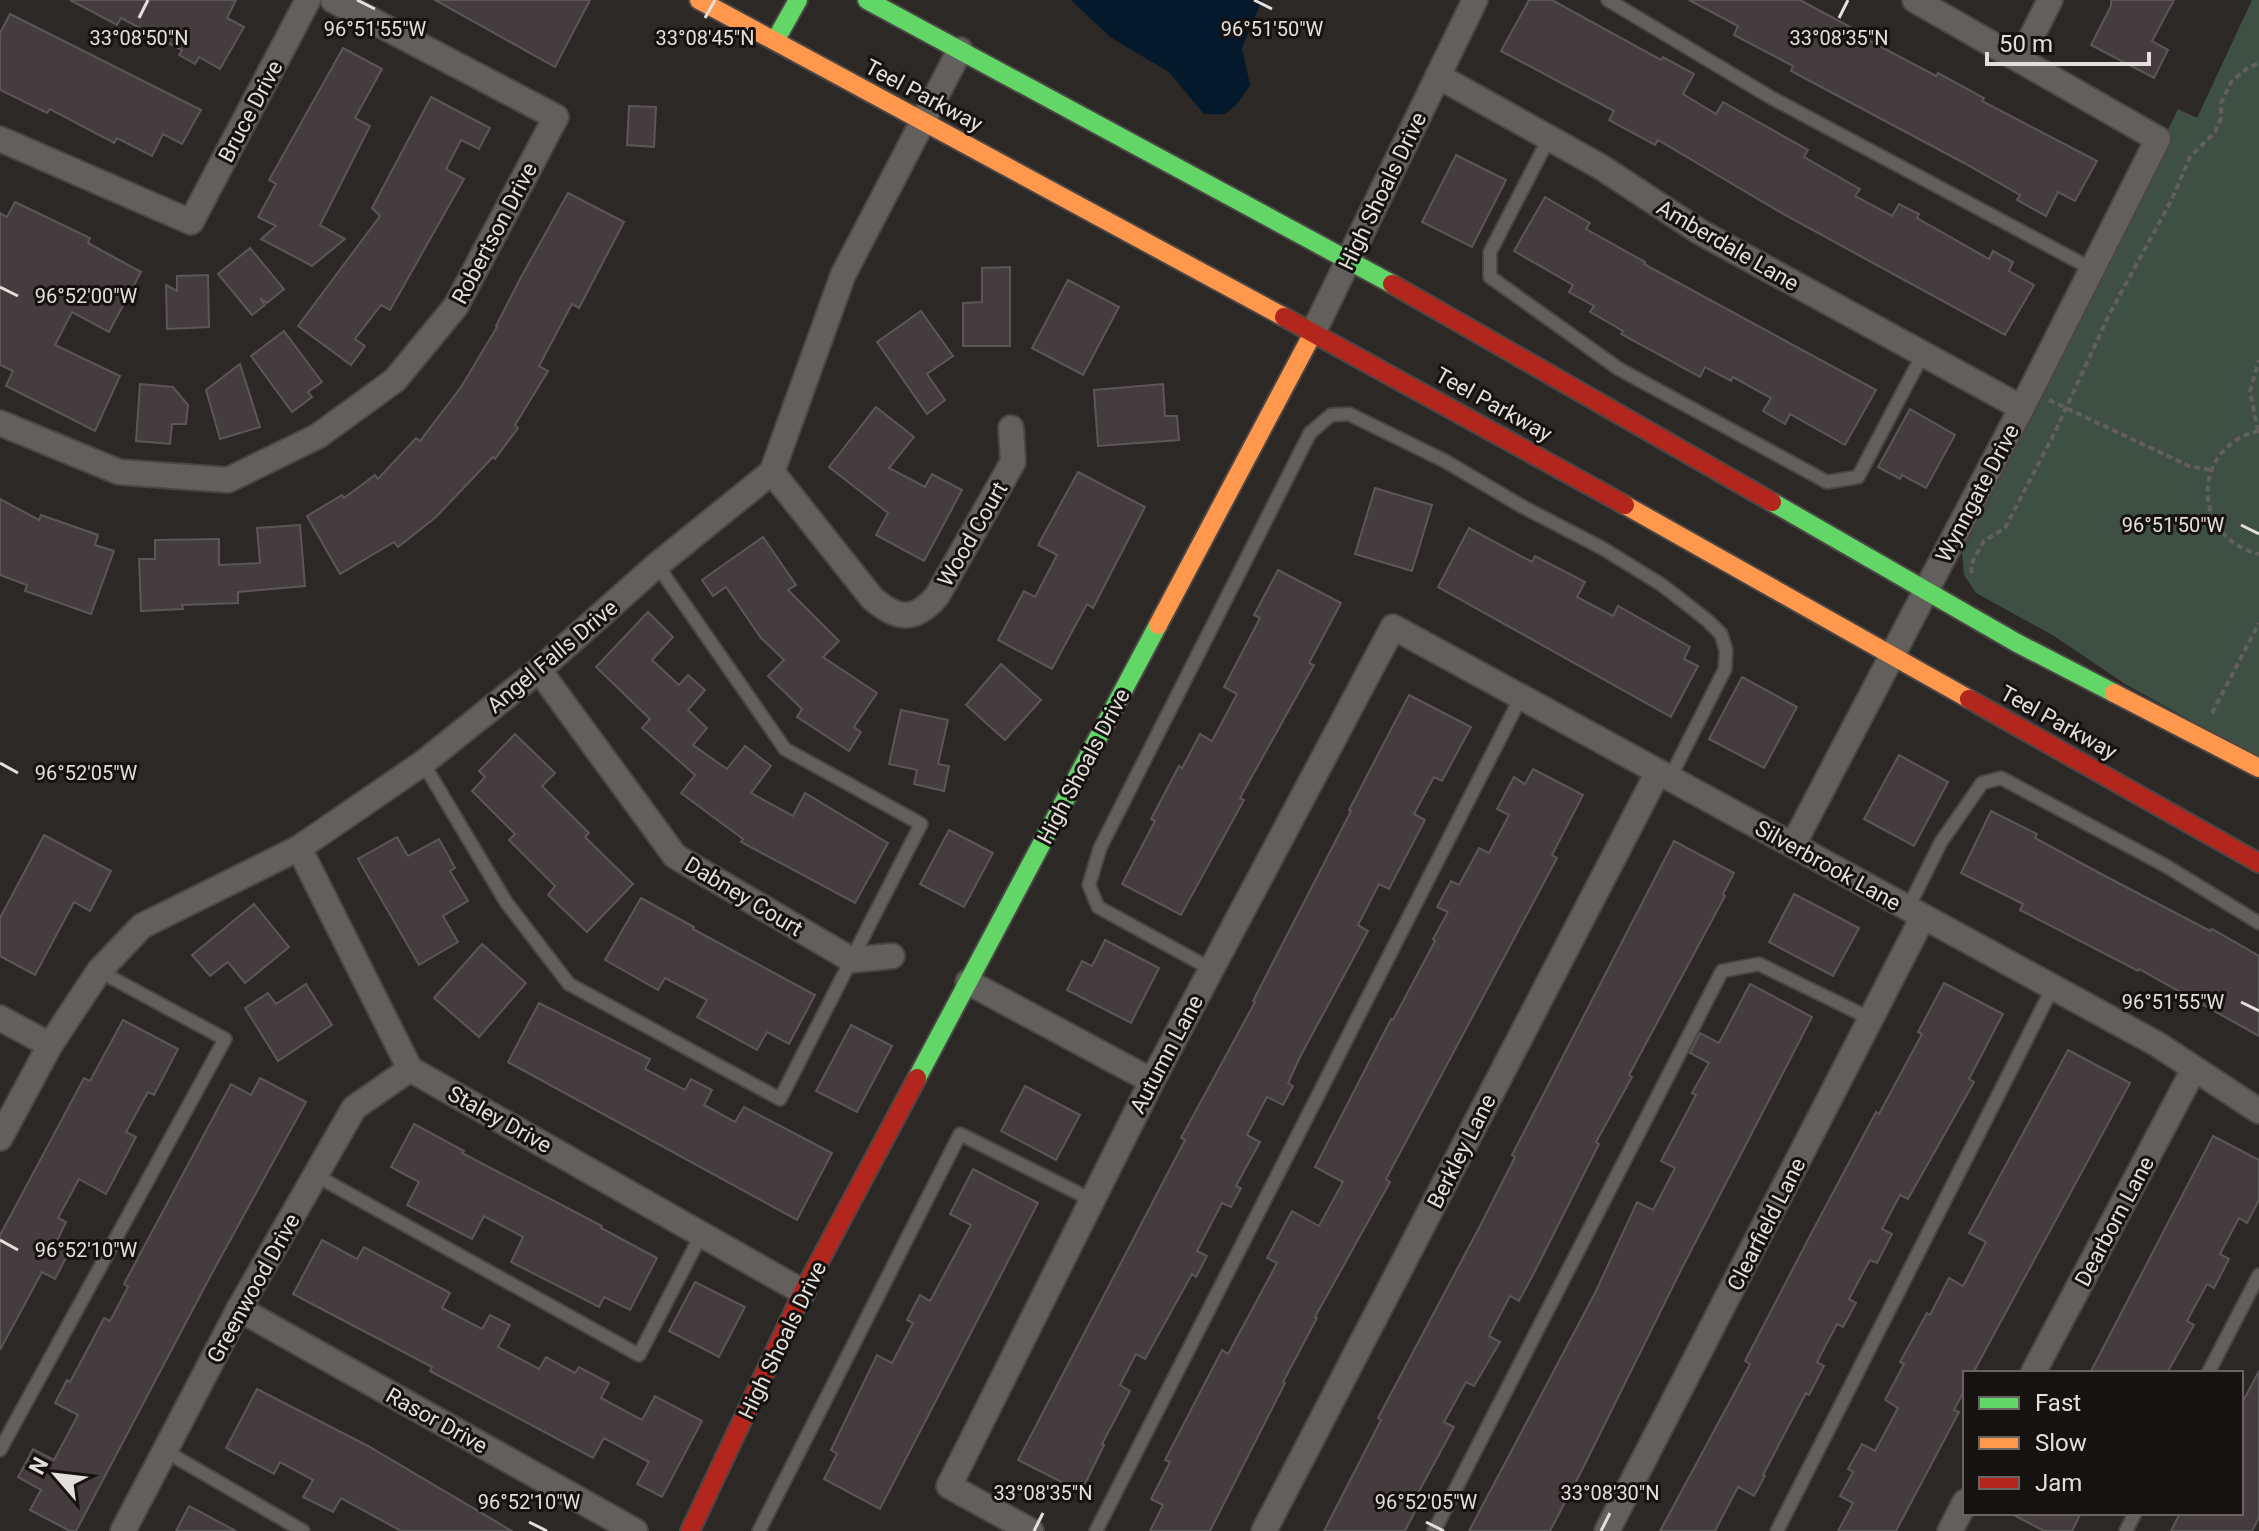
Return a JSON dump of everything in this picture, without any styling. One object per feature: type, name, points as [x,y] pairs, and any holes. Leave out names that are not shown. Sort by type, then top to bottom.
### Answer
[{"type":"main road","name":"Teel Parkway","points":[[699,0],[1510,440],[2259,863]]},
{"type":"main road","points":[[775,41],[798,0]]},
{"type":"main road","points":[[867,0],[1348,258],[2082,678],[2259,768]]},
{"type":"main road","name":"High Shoals Drive","points":[[690,1531],[803,1292],[1313,333]]},
{"type":"street","name":"Bruce Drive","points":[[0,139],[191,222],[308,0]]},
{"type":"street","name":"Robertson Drive","points":[[0,423],[119,472],[228,480],[318,436],[395,380],[456,306],[556,117],[333,0]]},
{"type":"street","name":"High Shoals Drive","points":[[1313,333],[1475,0]]},
{"type":"street","points":[[1915,0],[2020,60],[2050,0]]},
{"type":"street","points":[[772,472],[843,275],[960,50]]},
{"type":"street","name":"Wynngate Drive","points":[[1793,845],[2022,408],[2158,139],[2020,60]]},
{"type":"street","name":"Amberdale Lane","points":[[1438,76],[1601,167],[1700,232],[2022,408]]},
{"type":"street","name":"Wood Court","points":[[772,472],[872,598],[885,609],[908,616],[926,609],[937,596],[1013,462],[1011,428]]},
{"type":"street","name":"Angel Falls Drive","points":[[0,1138],[50,1045],[99,971],[142,926],[299,848],[423,763],[539,670],[657,565],[772,472]]},
{"type":"street","name":"Silverbrook Lane","points":[[1393,627],[2157,1044],[2259,1111]]},
{"type":"street","name":"Autumn Lane","points":[[1031,1531],[949,1486],[1152,1081],[1393,627]]},
{"type":"street","name":"Dabney Court","points":[[539,670],[675,856],[852,960]]},
{"type":"street","name":"Berkley Lane","points":[[1264,1531],[1664,775]]},
{"type":"street","points":[[299,848],[410,1069]]},
{"type":"street","name":"Clearfield Lane","points":[[1607,1531],[1871,1019],[1916,913]]},
{"type":"street","points":[[852,960],[892,956]]},
{"type":"street","points":[[968,982],[1152,1081]]},
{"type":"street","points":[[0,1018],[50,1045]]},
{"type":"street","name":"Greenwood Drive","points":[[123,1531],[239,1309],[354,1108],[410,1069]]},
{"type":"street","name":"Staley Drive","points":[[410,1069],[803,1292]]},
{"type":"street","name":"Dearborn Lane","points":[[2034,1371],[2194,1069]]},
{"type":"street","name":"Rasor Drive","points":[[239,1309],[635,1531]]},
{"type":"street","points":[[1950,1531],[1963,1506]]},
{"type":"lane","points":[[1608,0],[1770,97],[2092,269]]},
{"type":"lane","points":[[1549,138],[1490,252],[1490,277],[1619,369],[1827,482],[1858,477],[1923,354]]},
{"type":"lane","points":[[1211,969],[1098,907],[1089,885],[1100,848],[1310,433],[1331,415],[1349,414],[1445,461],[1523,507],[1602,548],[1662,585],[1721,634],[1726,650],[1725,669],[1664,775]]},
{"type":"lane","points":[[423,763],[506,902],[569,984],[780,1099],[921,824],[785,749],[657,565]]},
{"type":"lane","points":[[1096,1531],[1521,697]]},
{"type":"lane","points":[[1916,913],[1941,842],[1982,783],[2001,778],[2166,866],[2259,923]]},
{"type":"lane","points":[[1434,1531],[1722,971],[1759,964],[1871,1019]]},
{"type":"lane","points":[[0,1450],[225,1039],[99,971]]},
{"type":"lane","points":[[1777,1531],[2053,987]]},
{"type":"lane","points":[[759,1531],[960,1134],[1092,1200]]},
{"type":"lane","points":[[315,1175],[639,1355],[702,1233]]},
{"type":"lane","points":[[2209,1371],[2259,1275]]},
{"type":"lane","points":[[165,1451],[303,1531]]},
{"type":"path","points":[[1972,573],[1971,564],[1984,541],[2003,531],[2066,409],[2109,315],[2171,201],[2190,157],[2215,132],[2221,118],[2221,103],[2231,82],[2259,63]]},
{"type":"path","points":[[2259,360],[2250,391],[2259,431],[2226,447],[2211,470],[2207,498],[2216,525],[2236,545],[2259,554]]},
{"type":"path","points":[[2048,399],[2189,466],[2211,470]]},
{"type":"path","points":[[2207,722],[2259,623]]},
{"type":"green space","points":[[2252,0],[2259,0],[2259,758],[2125,684],[2054,636],[1976,593],[1964,575],[1962,553],[2178,109],[2197,118]]},
{"type":"water","points":[[1071,0],[1262,0],[1242,48],[1250,85],[1238,103],[1225,114],[1204,114],[1169,72],[1110,37]]},
{"type":"building","points":[[70,0],[236,0],[227,18],[244,27],[220,69],[199,57],[195,64],[179,55],[182,50],[121,18],[117,25]]},
{"type":"building","points":[[435,0],[590,0],[555,67]]},
{"type":"building","points":[[1529,0],[1552,0],[1661,60],[1663,57],[1694,74],[1683,94],[1716,114],[1723,102],[1808,150],[1804,157],[1860,189],[1855,196],[1892,216],[1899,204],[1919,214],[1917,218],[1989,259],[1993,251],[2013,262],[2009,271],[2034,285],[2005,335],[1785,215],[1658,140],[1655,145],[1609,120],[1614,111],[1501,51]]},
{"type":"building","points":[[1689,0],[1800,0],[1869,37],[1868,40],[1936,76],[1938,73],[1984,98],[1982,101],[2097,161],[2075,201],[2058,192],[2046,216],[2017,200],[2020,195],[1964,163],[1791,71],[1793,66],[1734,35],[1738,26]]},
{"type":"building","points":[[2111,0],[2174,0],[2152,41],[2168,50],[2154,78],[2091,45],[2111,6]]},
{"type":"building","points":[[10,14],[201,110],[182,144],[163,134],[152,156],[117,138],[114,143],[50,109],[47,113],[0,90],[0,33]]},
{"type":"building","points":[[343,48],[382,69],[355,118],[370,126],[320,225],[345,239],[312,266],[261,239],[276,226],[258,217],[276,184],[269,180]]},
{"type":"building","points":[[431,97],[490,128],[479,149],[461,140],[446,169],[464,179],[390,310],[381,305],[355,339],[365,346],[351,365],[298,326],[380,216],[372,208]]},
{"type":"building","points":[[629,106],[656,107],[654,147],[627,145]]},
{"type":"building","points":[[1456,155],[1506,180],[1472,247],[1422,222]]},
{"type":"building","points":[[568,193],[624,222],[579,308],[572,304],[539,366],[548,371],[515,425],[518,428],[495,459],[493,457],[436,517],[398,547],[394,542],[340,574],[307,516],[342,495],[344,498],[375,475],[378,479],[416,438],[420,441],[461,387],[497,327]]},
{"type":"building","points":[[1545,197],[1590,223],[1586,229],[1644,264],[1876,390],[1845,445],[1790,414],[1785,424],[1763,411],[1771,398],[1733,377],[1731,381],[1705,367],[1700,377],[1621,334],[1623,331],[1590,312],[1594,306],[1569,292],[1573,285],[1514,251]]},
{"type":"building","points":[[15,202],[90,238],[88,243],[141,272],[109,332],[72,312],[55,345],[120,376],[95,431],[6,386],[13,371],[0,365],[0,213],[7,217]]},
{"type":"building","points":[[250,248],[284,289],[267,303],[260,298],[265,305],[252,315],[218,274]]},
{"type":"building","points":[[1010,267],[1010,346],[963,346],[963,303],[982,302],[982,268]]},
{"type":"building","points":[[208,275],[209,327],[167,329],[166,285],[177,291],[177,276]]},
{"type":"building","points":[[1068,280],[1119,307],[1083,375],[1032,348]]},
{"type":"building","points":[[921,311],[953,356],[927,374],[945,400],[927,414],[877,342]]},
{"type":"building","points":[[284,331],[322,382],[308,392],[312,397],[292,412],[251,356]]},
{"type":"building","points":[[240,364],[260,427],[220,439],[206,390]]},
{"type":"building","points":[[140,384],[173,387],[188,405],[186,424],[172,424],[170,444],[136,441]]},
{"type":"building","points":[[1163,384],[1165,416],[1177,416],[1179,440],[1098,446],[1094,390]]},
{"type":"building","points":[[876,407],[914,437],[889,468],[925,487],[932,474],[962,490],[924,561],[876,535],[888,513],[829,467]]},
{"type":"building","points":[[1910,409],[1955,435],[1926,488],[1878,467]]},
{"type":"building","points":[[1078,472],[1145,507],[1093,608],[1087,604],[1052,669],[998,640],[1024,591],[1035,597],[1057,555],[1038,545]]},
{"type":"building","points":[[1375,488],[1432,505],[1412,571],[1355,554]]},
{"type":"building","points":[[0,499],[39,520],[41,515],[98,535],[95,545],[114,551],[91,614],[25,591],[27,585],[0,575]]},
{"type":"building","points":[[300,525],[305,586],[238,592],[238,603],[182,605],[183,609],[141,611],[139,559],[155,559],[155,540],[219,539],[219,565],[260,563],[257,528]]},
{"type":"building","points":[[1469,528],[1532,562],[1535,556],[1585,582],[1577,597],[1613,616],[1618,606],[1690,647],[1684,659],[1698,666],[1671,717],[1438,587]]},
{"type":"building","points":[[763,537],[796,585],[788,590],[839,641],[823,657],[877,693],[854,727],[861,732],[849,751],[797,717],[802,709],[768,676],[784,660],[761,638],[726,587],[713,596],[702,580]]},
{"type":"building","points":[[1278,570],[1341,603],[1309,663],[1314,665],[1240,798],[1244,800],[1181,915],[1122,884],[1179,766],[1182,768],[1200,734],[1212,741],[1237,694],[1224,687],[1260,618],[1254,615]]},
{"type":"building","points":[[648,612],[673,637],[652,660],[679,685],[688,675],[705,690],[688,710],[707,728],[693,745],[727,769],[745,746],[771,766],[751,793],[793,816],[805,793],[888,843],[855,903],[741,842],[743,839],[681,793],[695,775],[642,728],[650,719],[596,667]]},
{"type":"building","points":[[1001,664],[1041,700],[1005,740],[966,705]]},
{"type":"building","points":[[1742,677],[1797,707],[1764,768],[1709,739]]},
{"type":"building","points":[[1409,695],[1471,727],[1442,781],[1434,777],[1414,814],[1425,820],[1389,889],[1379,884],[1358,925],[1368,931],[1300,1057],[1288,1083],[1293,1086],[1283,1105],[1267,1097],[1247,1135],[1260,1142],[1236,1186],[1241,1188],[1231,1207],[1222,1203],[1197,1251],[1207,1256],[1196,1277],[1192,1274],[1145,1359],[1136,1354],[1120,1385],[1130,1391],[1081,1492],[1018,1460],[1185,1140],[1181,1138],[1255,1002]]},
{"type":"building","points":[[901,710],[948,720],[938,764],[949,766],[944,791],[914,784],[917,770],[889,764]]},
{"type":"building","points":[[515,734],[555,773],[542,786],[589,833],[585,837],[633,884],[587,932],[548,895],[555,886],[509,840],[515,834],[472,791],[485,777],[479,771]]},
{"type":"building","points":[[1899,755],[1948,782],[1914,846],[1864,819]]},
{"type":"building","points":[[1533,769],[1583,795],[1552,855],[1557,858],[1386,1179],[1390,1182],[1315,1317],[1210,1531],[1150,1531],[1163,1505],[1151,1499],[1170,1462],[1165,1460],[1222,1350],[1228,1354],[1277,1263],[1267,1258],[1292,1211],[1319,1226],[1343,1182],[1315,1167],[1435,941],[1433,939],[1448,912],[1437,907],[1451,881],[1459,885],[1479,848],[1489,853],[1509,815],[1497,809],[1514,777],[1525,784]]},
{"type":"building","points":[[1991,811],[2037,834],[2035,838],[2105,876],[2259,956],[2259,1036],[2139,969],[2020,910],[2023,904],[1961,873]]},
{"type":"building","points":[[949,830],[993,853],[964,907],[920,884]]},
{"type":"building","points":[[44,835],[111,871],[90,911],[74,902],[35,975],[0,956],[0,918]]},
{"type":"building","points":[[397,837],[408,856],[439,839],[455,868],[450,871],[468,901],[443,916],[458,942],[419,965],[358,859]]},
{"type":"building","points":[[1674,841],[1734,873],[1723,894],[1725,896],[1629,1075],[1632,1077],[1596,1142],[1599,1144],[1535,1271],[1519,1301],[1510,1296],[1489,1336],[1500,1342],[1474,1386],[1466,1382],[1444,1422],[1454,1427],[1417,1495],[1422,1498],[1405,1531],[1324,1531],[1381,1420],[1378,1418],[1480,1226],[1515,1157],[1512,1155]]},
{"type":"building","points":[[1794,894],[1859,928],[1833,976],[1769,942]]},
{"type":"building","points":[[641,898],[815,995],[789,1044],[767,1032],[757,1050],[697,1017],[707,1000],[665,978],[658,990],[605,960]]},
{"type":"building","points":[[254,904],[289,947],[245,983],[228,962],[210,976],[192,955]]},
{"type":"building","points":[[1105,940],[1159,968],[1131,1023],[1067,990],[1082,961],[1092,966]]},
{"type":"building","points":[[482,944],[526,983],[479,1037],[434,998]]},
{"type":"building","points":[[1944,983],[2003,1014],[1969,1079],[1974,1082],[1908,1199],[1900,1195],[1882,1229],[1892,1234],[1877,1263],[1870,1260],[1849,1299],[1856,1303],[1843,1327],[1837,1324],[1817,1362],[1824,1366],[1809,1395],[1806,1393],[1754,1496],[1738,1487],[1715,1531],[1660,1531],[1750,1364],[1745,1361],[1813,1230],[1922,1034],[1918,1032]]},
{"type":"building","points":[[306,984],[332,1025],[278,1061],[245,1008],[268,993],[276,1004]]},
{"type":"building","points":[[1750,984],[1812,1017],[1583,1468],[1550,1531],[1469,1531],[1596,1291],[1637,1202],[1653,1210],[1675,1168],[1661,1161],[1696,1095],[1692,1093],[1709,1063],[1690,1053],[1700,1033],[1719,1043]]},
{"type":"building","points":[[539,1003],[650,1059],[645,1069],[685,1090],[691,1079],[712,1090],[704,1105],[735,1122],[744,1107],[832,1153],[797,1220],[508,1062]]},
{"type":"building","points":[[123,1020],[178,1049],[154,1095],[148,1092],[126,1132],[136,1137],[106,1194],[79,1179],[58,1218],[66,1222],[56,1243],[70,1250],[55,1279],[42,1272],[0,1350],[0,1235],[84,1078],[90,1081]]},
{"type":"building","points":[[851,1025],[892,1046],[857,1112],[816,1091]]},
{"type":"building","points":[[2068,1050],[2130,1083],[1974,1371],[1963,1371],[1963,1393],[1954,1410],[1959,1412],[1896,1531],[1838,1531],[1853,1503],[1840,1496],[1853,1472],[1848,1469],[1862,1444],[1875,1451],[1898,1408],[1885,1400],[1904,1364],[1900,1362],[1949,1278],[1963,1286],[1986,1242],[1969,1233]]},
{"type":"building","points":[[260,1078],[306,1102],[76,1531],[70,1531],[30,1510],[41,1490],[18,1477],[33,1449],[54,1460],[78,1415],[55,1403],[67,1380],[70,1382],[104,1318],[110,1321],[128,1287],[124,1284],[231,1084],[251,1095]]},
{"type":"building","points":[[1025,1086],[1080,1115],[1056,1160],[1001,1131]]},
{"type":"building","points":[[414,1124],[657,1258],[630,1310],[604,1297],[599,1307],[511,1262],[523,1237],[484,1216],[472,1239],[407,1205],[419,1182],[391,1167]]},
{"type":"building","points":[[2213,1136],[2259,1160],[2259,1200],[2247,1223],[2239,1218],[2220,1254],[2229,1259],[2214,1288],[2207,1284],[2187,1321],[2194,1325],[2168,1371],[2091,1371]]},
{"type":"building","points":[[973,1169],[1038,1203],[880,1509],[824,1479],[837,1454],[831,1450],[877,1355],[892,1363],[913,1323],[907,1320],[920,1295],[930,1301],[971,1225],[950,1214]]},
{"type":"building","points":[[322,1240],[357,1259],[364,1247],[450,1293],[442,1308],[482,1329],[490,1315],[510,1325],[498,1347],[539,1369],[546,1357],[575,1373],[579,1367],[609,1383],[601,1398],[642,1420],[655,1396],[702,1421],[662,1497],[637,1484],[649,1462],[604,1438],[593,1458],[430,1371],[432,1367],[293,1294]]},
{"type":"building","points":[[695,1282],[745,1307],[719,1357],[669,1331]]},
{"type":"building","points":[[2259,1371],[2259,1518],[2252,1531],[2171,1531],[2179,1515],[2243,1515],[2243,1401]]},
{"type":"building","points":[[257,1389],[368,1446],[512,1531],[401,1531],[341,1498],[333,1512],[303,1497],[313,1480],[280,1462],[274,1474],[226,1448]]},
{"type":"building","points":[[189,1506],[236,1531],[176,1531]]},
{"type":"building","points":[[2014,1515],[2080,1515],[2072,1531],[2044,1531]]},
{"type":"traffic: fast","points":[[775,41],[798,0]]},
{"type":"traffic: fast","points":[[867,0],[1392,284]]},
{"type":"traffic: fast","points":[[1772,502],[2017,643],[2114,693]]},
{"type":"traffic: fast","points":[[917,1078],[1158,625]]},
{"type":"traffic: slow","points":[[699,0],[1284,317]]},
{"type":"traffic: slow","points":[[1158,625],[1313,333]]},
{"type":"traffic: slow","points":[[1625,505],[1969,699]]},
{"type":"traffic: slow","points":[[2114,693],[2259,768]]},
{"type":"traffic: jam","points":[[1392,284],[1772,502]]},
{"type":"traffic: jam","points":[[1284,317],[1625,505]]},
{"type":"traffic: jam","points":[[1969,699],[2259,863]]},
{"type":"traffic: jam","points":[[690,1531],[803,1292],[917,1078]]}]
